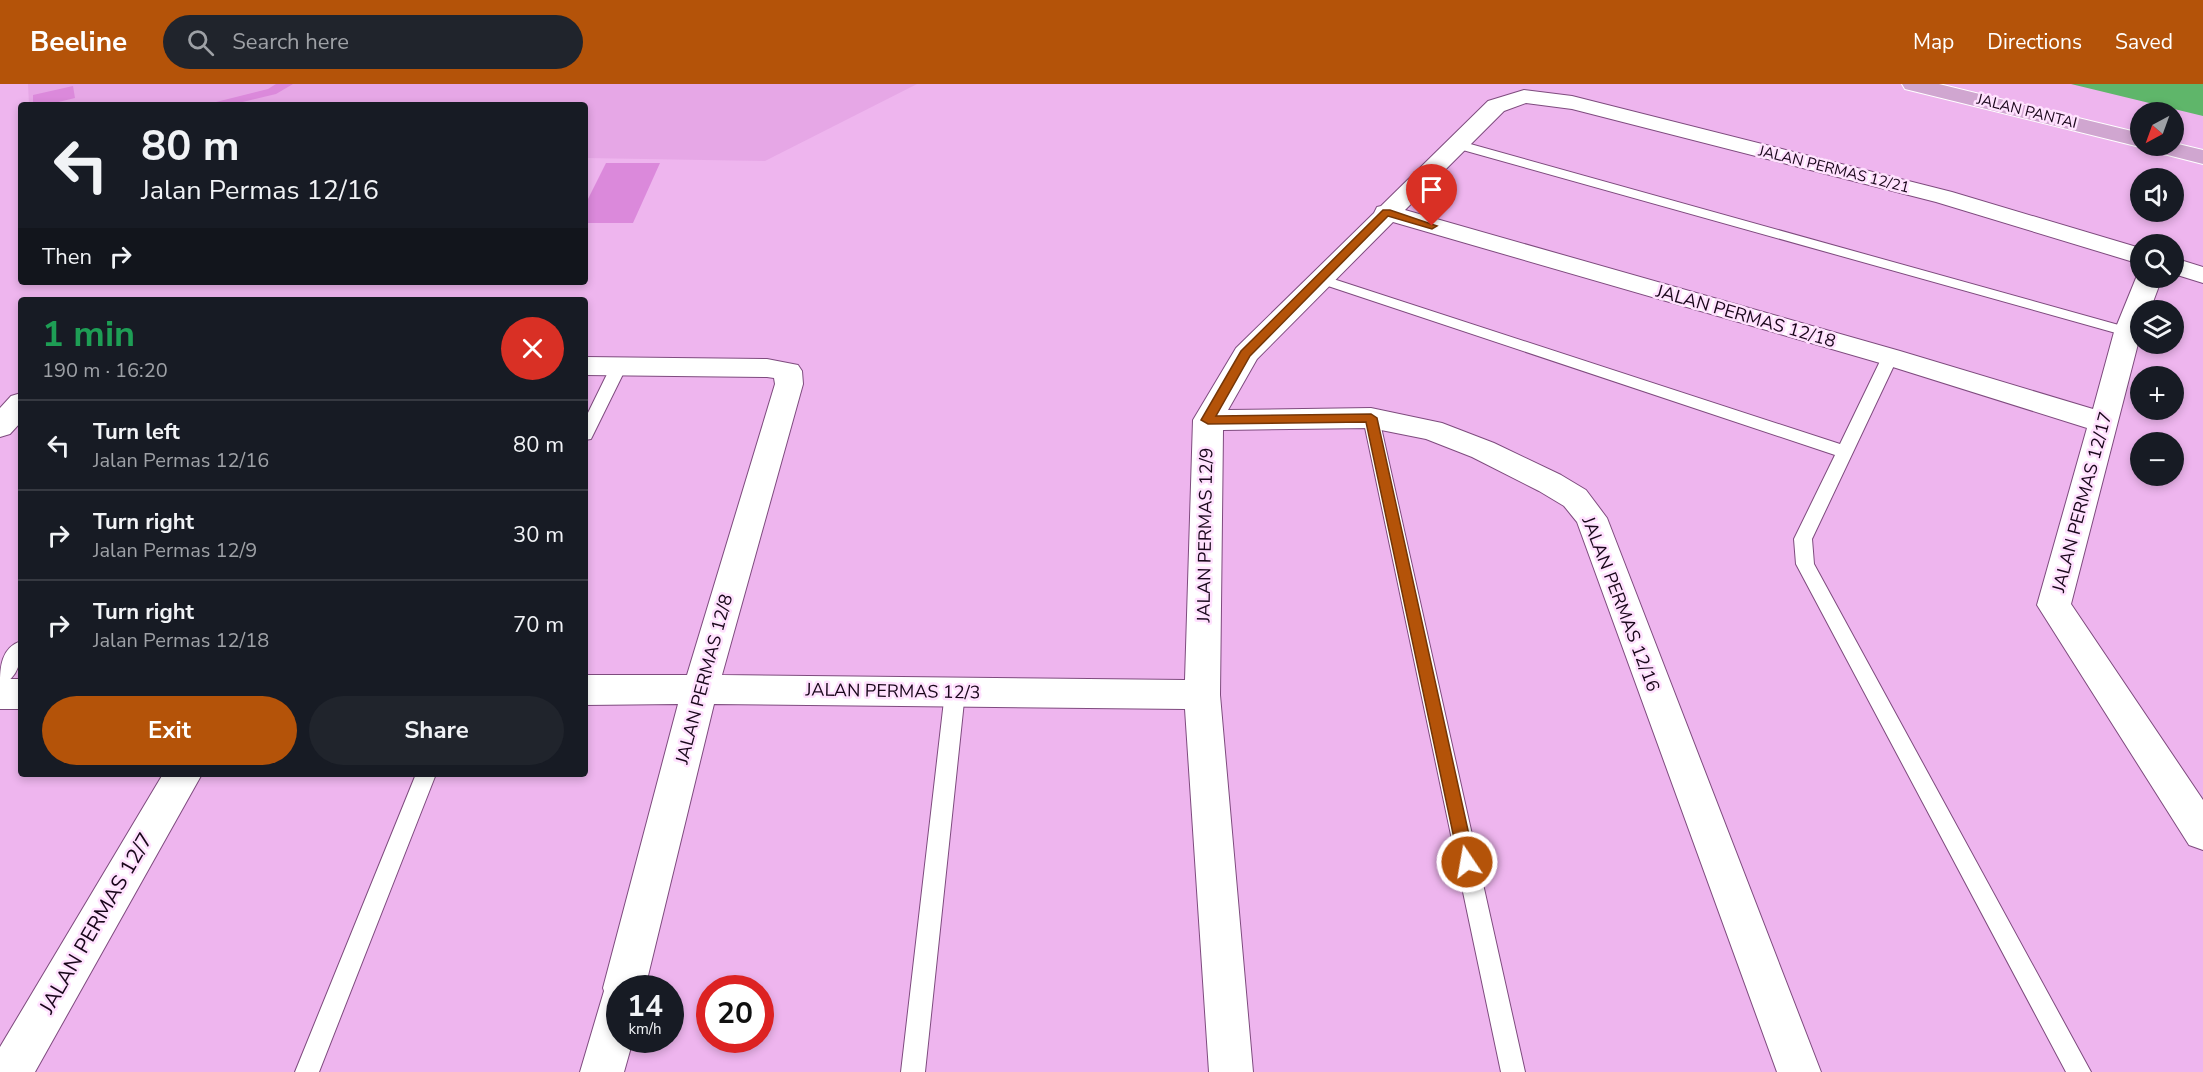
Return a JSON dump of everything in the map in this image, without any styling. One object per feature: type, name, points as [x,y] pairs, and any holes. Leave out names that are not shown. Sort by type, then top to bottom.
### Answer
[{"type":"highway","name":"JALAN PANTAI","points":[[1913,84],[2130,138]]},
{"type":"highway","points":[[2184,152],[2203,157]]},
{"type":"street","name":"JALAN PERMAS 12/9","points":[[1231,1072],[1202,694],[1208,420],[1245,354],[1386,212],[1496,106],[1524,96]]},
{"type":"street","name":"JALAN PERMAS 12/21","points":[[1524,96],[1572,103],[1944,197],[2130,253]]},
{"type":"street","name":"JALAN PERMAS 12/18","points":[[1386,212],[1890,357],[2104,423]]},
{"type":"street","points":[[2184,269],[2203,275]]},
{"type":"street","name":"JALAN PERMAS 12/17","points":[[2145,288],[2128,332],[2054,605],[2203,832]]},
{"type":"street","points":[[588,366],[619,366]]},
{"type":"street","name":"JALAN PERMAS 12/8","points":[[619,366],[767,368],[788,371],[789,384],[700,689],[627,975]]},
{"type":"street","points":[[0,427],[18,406]]},
{"type":"street","name":"JALAN PERMAS 12/16","points":[[1208,420],[1371,418],[1432,430],[1483,450],[1575,498],[1591,518],[1799,1072]]},
{"type":"street","name":"JALAN PERMAS 12/3","points":[[588,690],[1202,694]]},
{"type":"street","points":[[0,694],[18,694]]},
{"type":"street","name":"JALAN PERMAS 12/7","points":[[10,1072],[181,777]]},
{"type":"street","points":[[602,1072],[607,1053]]},
{"type":"lane","points":[[1456,144],[2128,332]]},
{"type":"lane","points":[[1321,279],[1845,452]]},
{"type":"lane","points":[[1890,357],[1803,539],[1805,564],[2079,1072]]},
{"type":"lane","points":[[588,429],[619,366]]},
{"type":"lane","points":[[1371,418],[1513,1072]]},
{"type":"lane","points":[[0,677],[18,653]]},
{"type":"lane","points":[[913,1072],[955,692]]},
{"type":"lane","points":[[307,1072],[425,777]]},
{"type":"shaded area","points":[[28,84],[917,84],[765,161],[588,158],[588,102],[29,102]]},
{"type":"green space","points":[[2071,84],[2203,84],[2203,116],[2184,111],[2184,102],[2145,102]]},
{"type":"building","points":[[276,84],[293,84],[276,94],[243,102],[216,102],[268,89]]},
{"type":"building","points":[[73,86],[75,98],[58,102],[33,102],[33,95]]},
{"type":"building","points":[[606,163],[660,163],[633,223],[588,223],[588,199]]},
{"type":"route","points":[[1432,226],[1386,212],[1245,354],[1208,420],[1371,418],[1467,862]]}]
